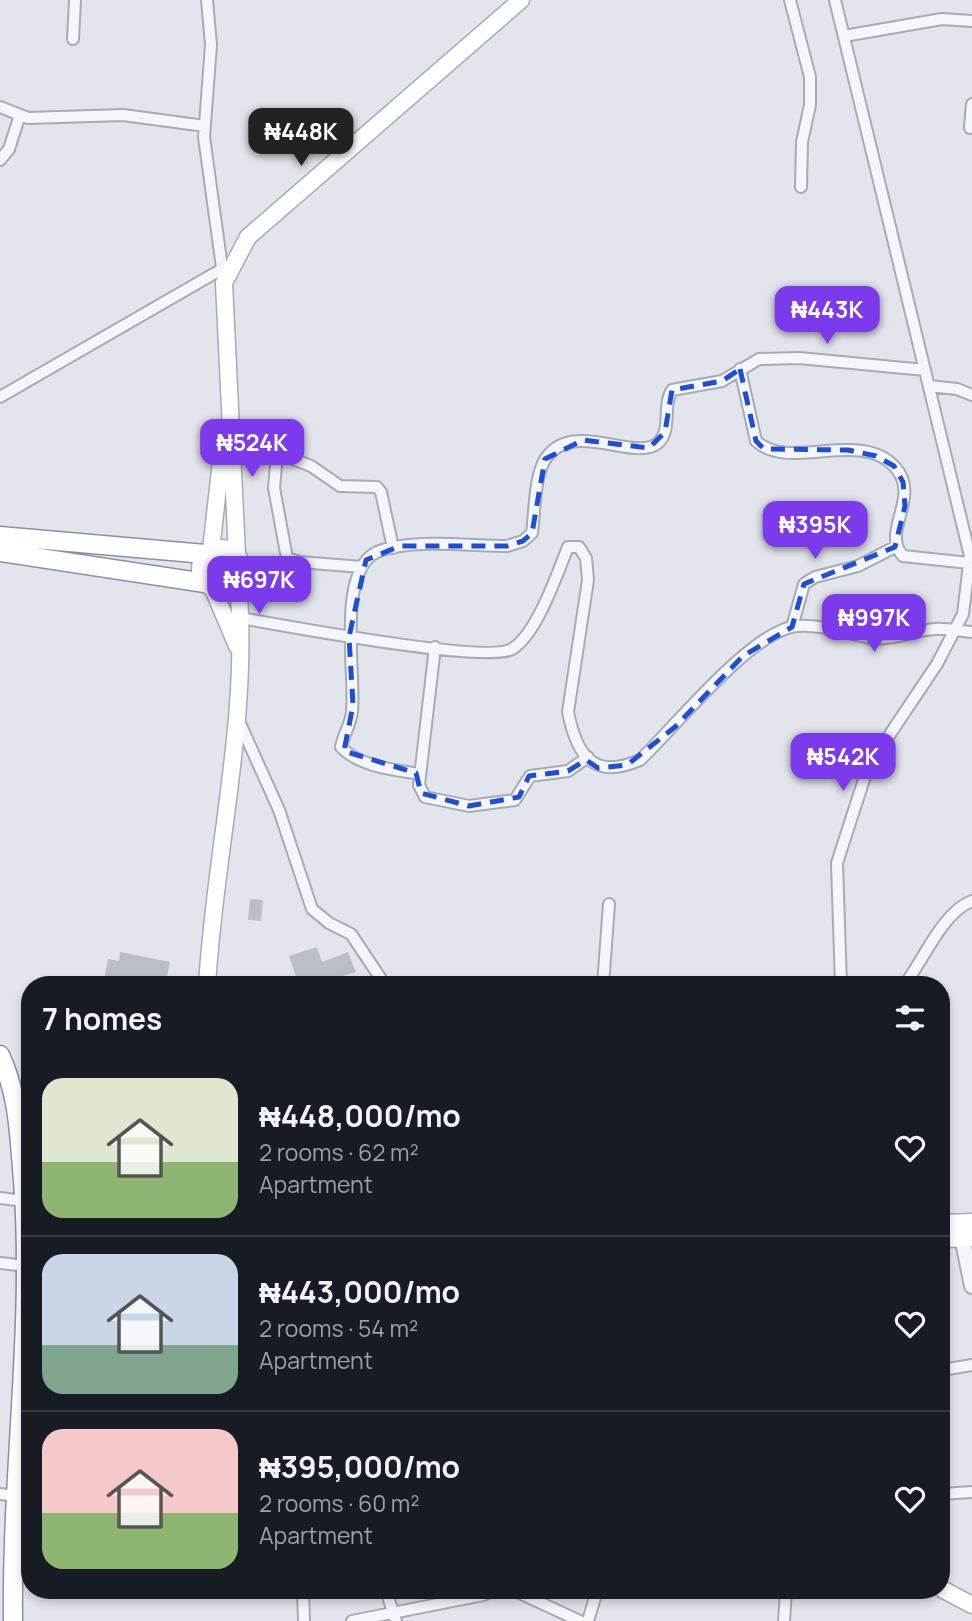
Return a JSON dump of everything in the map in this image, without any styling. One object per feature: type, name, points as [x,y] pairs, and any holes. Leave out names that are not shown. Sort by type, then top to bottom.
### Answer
[{"type":"highway","points":[[0,536],[208,552]]},
{"type":"highway","points":[[0,552],[209,586]]},
{"type":"highway","points":[[0,1055],[10,1078],[19,1113],[21,1148]]},
{"type":"highway","points":[[13,1621],[8,1495],[21,1334]]},
{"type":"main road","points":[[208,976],[238,718],[241,618],[238,582],[242,568],[237,555],[223,276],[248,237],[521,0]]},
{"type":"main road","points":[[228,405],[208,552],[199,570],[239,651]]},
{"type":"main road","points":[[208,552],[225,548],[237,555]]},
{"type":"main road","points":[[209,586],[222,591],[238,582]]},
{"type":"main road","points":[[950,1593],[972,1605]]},
{"type":"street","points":[[73,39],[75,0]]},
{"type":"street","points":[[0,397],[223,276],[207,168],[205,125],[211,45],[207,0]]},
{"type":"street","points":[[790,0],[810,78],[810,105],[802,142],[801,187]]},
{"type":"street","points":[[835,0],[969,563],[963,614],[937,664],[868,767],[837,863],[841,976]]},
{"type":"street","points":[[844,36],[943,19],[972,21]]},
{"type":"street","points":[[970,128],[972,104]]},
{"type":"street","points":[[0,107],[28,118],[123,115],[205,125]]},
{"type":"street","points":[[0,160],[9,149],[20,115]]},
{"type":"street","points":[[420,774],[389,769],[364,761],[341,747],[352,714],[349,637],[358,576],[362,567],[377,553],[393,548],[506,546],[523,541],[532,533],[541,473],[551,453],[583,440],[634,449],[649,448],[659,442],[665,432],[668,397],[672,390],[722,381],[759,359],[799,358],[925,370]]},
{"type":"street","points":[[740,369],[756,441],[764,449],[780,453],[848,450],[876,456],[894,466],[903,482],[905,506],[894,538],[895,547],[903,556],[969,563]]},
{"type":"street","points":[[929,386],[972,395],[972,388]]},
{"type":"street","points":[[233,458],[276,454],[311,466],[341,486],[377,487],[382,492],[393,548]]},
{"type":"street","points":[[276,454],[274,488],[287,558],[299,562],[362,567]]},
{"type":"street","points":[[241,618],[349,637],[435,647],[488,653],[512,649],[539,617],[568,547],[579,547],[586,558],[588,580],[568,712],[571,730],[598,768],[627,765],[640,760],[743,656],[770,637],[792,627],[849,631],[870,638],[934,629],[972,632]]},
{"type":"street","points":[[792,627],[804,584],[815,577],[858,566],[895,547]]},
{"type":"street","points":[[435,647],[419,785],[425,797],[469,806],[515,800],[530,776],[568,771],[588,757]]},
{"type":"street","points":[[238,718],[279,810],[312,909],[329,923],[351,934],[379,976]]},
{"type":"street","points":[[909,976],[929,944],[962,906],[972,901]]},
{"type":"street","points":[[604,976],[609,904]]},
{"type":"street","points":[[0,1198],[21,1201]]},
{"type":"street","points":[[966,1230],[972,1286]]},
{"type":"street","points":[[0,1263],[21,1260]]},
{"type":"street","points":[[950,1369],[972,1365]]},
{"type":"street","points":[[950,1493],[972,1492]]},
{"type":"street","points":[[303,1599],[304,1621]]},
{"type":"street","points":[[389,1599],[394,1616]]},
{"type":"street","points":[[352,1621],[394,1616],[466,1599]]},
{"type":"street","points":[[532,1599],[580,1621]]},
{"type":"street","points":[[588,1621],[595,1599]]},
{"type":"street","points":[[784,1621],[785,1599]]},
{"type":"highlighted area","points":[[740,369],[756,441],[764,449],[848,450],[876,456],[894,466],[903,482],[905,506],[895,547],[804,584],[792,627],[743,656],[675,727],[627,765],[598,768],[586,760],[568,771],[529,776],[519,797],[493,804],[469,806],[431,798],[421,793],[416,773],[344,751],[353,705],[349,637],[366,560],[400,546],[507,546],[523,541],[532,533],[545,459],[583,440],[649,448],[665,432],[672,390],[722,381]]},
{"type":"building","points":[[250,899],[263,900],[261,921],[248,920]]},
{"type":"building","points":[[317,947],[322,962],[348,952],[356,972],[342,976],[296,976],[289,956]]},
{"type":"building","points":[[120,952],[170,962],[167,976],[105,976],[108,959],[119,961]]}]
